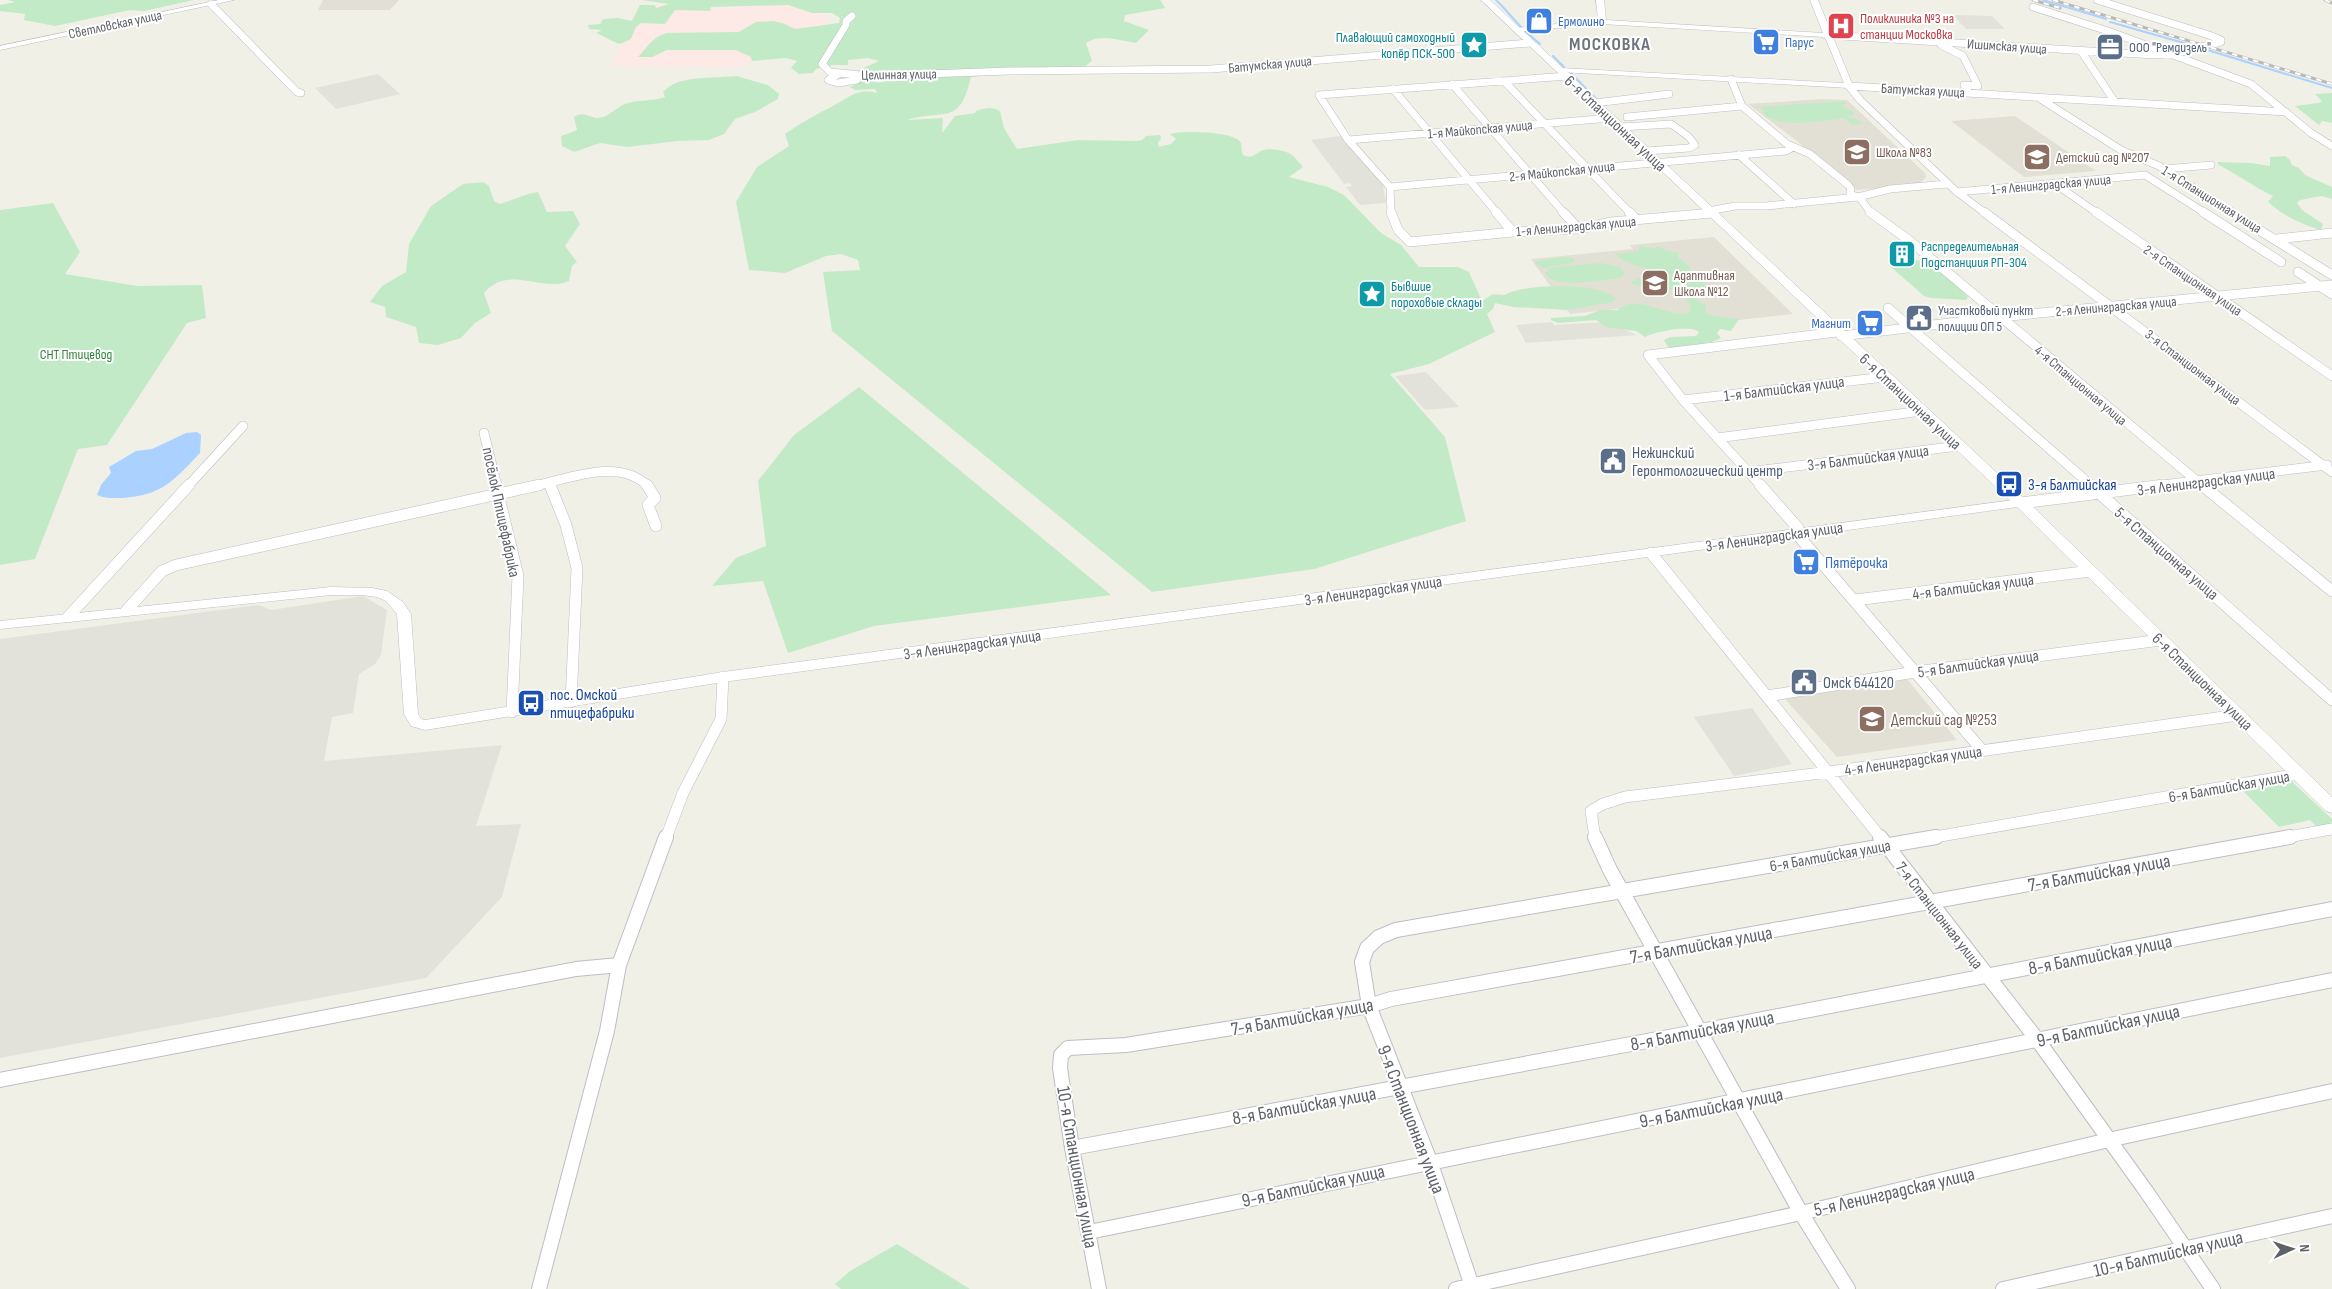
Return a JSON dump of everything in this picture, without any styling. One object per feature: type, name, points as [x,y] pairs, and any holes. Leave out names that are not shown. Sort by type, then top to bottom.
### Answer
[{"type":"main road","name":"6-я Станционная улица","points":[[1485,0],[2021,503],[2332,807]]},
{"type":"street","name":"Светловская улица","points":[[0,48],[230,0]]},
{"type":"street","points":[[1600,0],[1602,22]]},
{"type":"street","points":[[1814,0],[1826,35],[1849,86]]},
{"type":"street","points":[[2097,0],[2221,40],[2221,42],[2168,55]]},
{"type":"street","points":[[211,4],[301,94]]},
{"type":"street","points":[[2033,7],[2112,32],[2168,55],[2251,84],[2266,93],[2286,112],[2332,146]]},
{"type":"street","name":"Целинная улица","points":[[852,16],[846,21],[822,64],[830,72],[871,76],[1038,70]]},
{"type":"street","name":"Ишимская улица","points":[[1516,30],[1602,22],[2168,55]]},
{"type":"street","points":[[1933,41],[1963,56],[1978,86],[1964,85],[1968,93]]},
{"type":"street","name":"Батумская улица","points":[[1038,70],[1211,69],[1530,43]]},
{"type":"street","points":[[2081,51],[2115,102]]},
{"type":"street","name":"Батумская улица","points":[[1348,140],[1319,95],[1504,81],[1564,73],[1731,79],[2286,112]]},
{"type":"street","points":[[839,74],[832,76],[828,80],[832,83],[841,83],[871,76]]},
{"type":"street","name":"4-я Станционная улица","points":[[1731,79],[1742,106],[1793,147],[1810,154],[1851,187],[1850,194],[1858,197],[1880,220],[1910,241],[2199,483],[2332,591]]},
{"type":"street","points":[[1504,81],[1637,220]]},
{"type":"street","points":[[1452,84],[1528,175],[1579,229]]},
{"type":"street","name":"3-я Станционная улица","points":[[1849,86],[1860,100],[1957,192],[2329,467]]},
{"type":"street","points":[[1393,89],[1513,232]]},
{"type":"street","points":[[1595,103],[1669,94]]},
{"type":"street","name":"1-я Станционная улица","points":[[2037,97],[2121,150],[2164,170],[2332,275]]},
{"type":"street","points":[[1626,116],[1742,106]]},
{"type":"street","name":"1-я Майкопская улица","points":[[1348,140],[1611,118]]},
{"type":"street","points":[[1621,127],[1671,124],[1689,137],[1695,145],[1689,148],[1646,152]]},
{"type":"street","points":[[1348,140],[1390,187]]},
{"type":"street","name":"2-я Майкопская улица","points":[[1390,187],[1786,151],[1793,147]]},
{"type":"street","points":[[1739,155],[1794,204]]},
{"type":"street","points":[[2164,170],[2211,165]]},
{"type":"street","name":"1-я Ленинградская улица","points":[[1957,192],[2146,175]]},
{"type":"street","name":"1-я Станционная улица","points":[[2146,175],[2281,262]]},
{"type":"street","name":"2-я Станционная улица","points":[[2054,183],[2332,376]]},
{"type":"street","name":"1-я Ленинградская улица","points":[[1390,187],[1391,218],[1395,229],[1410,242],[1513,232],[1579,229],[1611,222],[1710,212],[1735,206],[1794,204],[1858,197],[1890,189],[1947,184]]},
{"type":"street","points":[[2217,221],[2242,218]]},
{"type":"street","points":[[2277,239],[2332,233]]},
{"type":"street","points":[[2298,272],[2332,294]]},
{"type":"street","name":"2-я Ленинградская улица","points":[[1683,400],[1653,364],[1648,355],[1999,317],[2332,285]]},
{"type":"street","name":"5-я Станционная улица","points":[[1888,308],[2217,596],[2332,700]]},
{"type":"street","name":"1-я Балтийская улица","points":[[1683,400],[1885,377]]},
{"type":"street","points":[[1683,400],[1798,528],[1796,533],[1981,749]]},
{"type":"street","points":[[1717,438],[1922,411]]},
{"type":"street","points":[[68,617],[243,426]]},
{"type":"street","name":"посёлок Птицефабрика","points":[[484,433],[518,576],[512,712]]},
{"type":"street","name":"3-я Балтийская улица","points":[[1747,472],[1959,446]]},
{"type":"street","name":"3-я Ленинградская улица","points":[[126,611],[331,591],[377,592],[392,597],[404,614],[411,714],[416,723],[425,725],[442,724],[723,677],[2021,503],[2329,467]]},
{"type":"street","points":[[0,625],[126,611],[162,571],[176,565],[604,471],[616,471],[638,478],[653,492],[655,498],[648,505],[656,526]]},
{"type":"street","points":[[550,484],[566,525],[577,568],[571,702]]},
{"type":"street","name":"7-я Станционная улица","points":[[1652,553],[1829,772],[2037,1040],[2164,1216],[2184,1250],[2213,1289]]},
{"type":"street","name":"4-я Балтийская улица","points":[[1855,600],[2091,571]]},
{"type":"street","name":"5-я Балтийская улица","points":[[1767,696],[1915,672],[2161,640]]},
{"type":"street","points":[[539,1289],[607,1031],[619,965],[682,792],[721,719],[723,677]]},
{"type":"street","name":"4-я Ленинградская улица","points":[[1621,890],[1594,834],[1590,820],[1591,811],[1603,804],[1625,797],[1829,772],[1981,749],[2238,715]]},
{"type":"street","name":"6-я Балтийская улица","points":[[1368,948],[1379,937],[1396,930],[2298,774]]},
{"type":"street","name":"7-я Балтийская улица","points":[[1068,1048],[1126,1046],[1370,1006],[1392,999],[2332,829]]},
{"type":"street","points":[[1621,890],[1801,1213],[1848,1289]]},
{"type":"street","name":"8-я Балтийская улица","points":[[1072,1148],[1400,1088],[2332,909]]},
{"type":"street","name":"9-я Станционная улица","points":[[1368,948],[1362,962],[1370,1006],[1400,1088],[1430,1161],[1467,1288]]},
{"type":"street","points":[[0,1080],[576,969],[619,965]]},
{"type":"street","name":"9-я Балтийская улица","points":[[1089,1232],[1430,1161],[1740,1101],[2332,980]]},
{"type":"street","name":"10-я Станционная улица","points":[[1068,1048],[1061,1055],[1060,1068],[1072,1148],[1099,1289]]},
{"type":"street","name":"5-я Ленинградская улица","points":[[1467,1288],[1801,1213],[2110,1140],[2332,1091]]},
{"type":"street","name":"10-я Балтийская улица","points":[[2003,1289],[2332,1216]]},
{"type":"shaded area","points":[[323,0],[399,0],[390,10],[318,10]]},
{"type":"shaded area","points":[[831,3],[826,25],[782,31],[744,67],[610,66],[642,5]]},
{"type":"shaded area","points":[[1953,15],[1992,16],[2005,29],[1966,29]]},
{"type":"shaded area","points":[[378,74],[400,94],[336,109],[315,88]]},
{"type":"shaded area","name":"Школа №83","points":[[1822,99],[1847,100],[1925,173],[1926,177],[1919,185],[1857,190],[1748,104]]},
{"type":"shaded area","name":"Детский сад №207","points":[[2015,116],[2096,171],[2024,177],[1951,121]]},
{"type":"shaded area","points":[[1341,136],[1383,185],[1386,203],[1360,205],[1346,187],[1352,186],[1350,183],[1344,184],[1311,140]]},
{"type":"shaded area","name":"Адаптивная Школа №12","points":[[1714,237],[1793,314],[1655,329],[1636,307],[1570,314],[1531,259],[1633,249],[1630,245]]},
{"type":"shaded area","points":[[1552,322],[1554,325],[1607,322],[1637,335],[1526,343],[1516,325]]},
{"type":"shaded area","points":[[1426,372],[1459,407],[1425,410],[1395,376]]},
{"type":"shaded area","points":[[363,596],[387,610],[381,655],[375,664],[359,674],[353,713],[332,717],[324,761],[502,745],[476,826],[521,824],[502,897],[426,978],[0,1058],[0,639],[258,605],[271,610]]},
{"type":"shaded area","name":"Детский сад №253","points":[[1907,679],[1957,740],[1837,757],[1785,699]]},
{"type":"shaded area","points":[[1752,708],[1792,764],[1734,776],[1694,717]]},
{"type":"green space","points":[[8,0],[194,0],[144,11],[130,10],[55,26],[24,20],[25,14],[0,11],[0,5],[15,2]]},
{"type":"green space","points":[[642,0],[1160,0],[1165,8],[1125,15],[1124,21],[1149,30],[1136,43],[1111,38],[1098,38],[1086,43],[1092,61],[1083,68],[857,71],[879,61],[868,58],[848,60],[848,65],[833,65],[816,69],[813,73],[799,74],[791,68],[797,61],[786,58],[752,61],[751,57],[736,50],[667,50],[652,57],[638,57],[654,40],[667,33],[739,32],[756,22],[773,21],[795,29],[839,23],[840,18],[832,13],[812,13],[788,5],[711,7],[710,11],[675,10],[665,24],[641,23],[636,27],[631,39],[620,44],[596,33],[602,30],[588,29],[590,28],[587,25],[600,24],[603,19],[618,18],[632,21],[640,5],[655,5],[656,8],[669,4]]},
{"type":"green space","points":[[996,74],[971,77],[961,104],[955,110],[941,115],[907,120],[943,118],[942,133],[955,116],[975,113],[985,108],[994,108],[1000,111],[1004,128],[1017,149],[1078,140],[1135,141],[1142,140],[1146,136],[1160,135],[1159,147],[1171,144],[1176,139],[1170,134],[1176,133],[1208,132],[1229,136],[1241,143],[1243,155],[1248,157],[1268,149],[1289,153],[1303,167],[1289,177],[1328,187],[1344,195],[1381,233],[1401,245],[1419,267],[1458,267],[1469,272],[1482,301],[1493,294],[1505,295],[1528,288],[1561,286],[1593,289],[1615,298],[1614,302],[1566,310],[1513,307],[1495,303],[1493,309],[1487,314],[1495,332],[1429,364],[1390,374],[1445,437],[1466,521],[1314,569],[1152,592],[832,331],[823,272],[860,270],[858,260],[841,254],[826,256],[785,273],[749,270],[736,202],[757,167],[789,146],[785,134],[854,94],[864,92],[877,93],[875,89],[855,90],[850,87],[857,84],[857,81],[866,78],[880,82],[886,81],[885,79]]},
{"type":"green space","points":[[736,76],[768,85],[779,94],[778,99],[755,112],[735,119],[724,134],[709,140],[678,141],[627,147],[600,143],[574,152],[562,146],[561,136],[577,130],[574,117],[577,115],[583,114],[601,118],[625,104],[665,97],[663,92],[678,82],[697,78]]},
{"type":"green space","points":[[2332,93],[2332,123],[2322,121],[2319,125],[2295,106],[2318,103],[2322,101],[2315,94]]},
{"type":"green space","points":[[1845,101],[1847,103],[1841,105],[1854,112],[1853,115],[1847,118],[1855,118],[1863,124],[1852,125],[1844,118],[1803,123],[1782,122],[1764,115],[1763,109],[1756,107]]},
{"type":"green space","points":[[2285,156],[2292,165],[2299,168],[2305,175],[2332,187],[2332,199],[2322,196],[2300,200],[2297,203],[2302,210],[2323,224],[2321,230],[2286,215],[2268,202],[2273,196],[2219,165],[2217,162],[2251,163],[2270,166],[2270,157]]},
{"type":"green space","points":[[483,182],[489,186],[494,201],[500,204],[538,192],[547,212],[573,211],[580,224],[565,246],[577,262],[572,266],[569,281],[547,284],[514,280],[494,285],[484,293],[491,313],[475,323],[461,338],[438,345],[419,343],[416,327],[386,317],[385,307],[370,302],[382,286],[406,272],[409,244],[431,206],[463,184]]},
{"type":"green space","name":"СНТ Птицевод","points":[[53,203],[80,252],[65,274],[137,286],[202,285],[206,318],[187,323],[107,445],[78,449],[35,559],[0,565],[0,210]]},
{"type":"green space","points":[[1641,246],[1659,247],[1667,251],[1679,253],[1678,257],[1689,266],[1691,272],[1704,278],[1705,286],[1709,290],[1695,294],[1694,298],[1706,306],[1705,310],[1709,315],[1739,319],[1731,331],[1720,329],[1717,333],[1721,338],[1712,342],[1673,348],[1668,347],[1664,340],[1670,337],[1696,336],[1699,332],[1680,329],[1664,331],[1645,337],[1636,331],[1606,327],[1596,320],[1558,323],[1551,320],[1551,318],[1585,316],[1600,310],[1618,310],[1626,305],[1635,304],[1673,313],[1682,314],[1689,312],[1691,306],[1683,295],[1676,291],[1632,284],[1631,282],[1634,280],[1658,274],[1625,262],[1616,254],[1639,251]]},
{"type":"green space","points":[[1563,257],[1573,258],[1576,262],[1543,268],[1535,264],[1536,261]]},
{"type":"green space","points":[[1916,260],[1938,268],[1968,297],[1966,300],[1924,296],[1891,267]]},
{"type":"green space","points":[[1601,263],[1620,267],[1625,273],[1620,278],[1566,283],[1550,278],[1545,273],[1551,268],[1556,267]]},
{"type":"green space","points":[[859,387],[1111,595],[874,626],[788,653],[763,581],[712,586],[736,558],[766,546],[758,481],[794,435]]},
{"type":"green space","points":[[2288,778],[2332,819],[2332,825],[2317,827],[2310,820],[2279,827],[2242,790],[2272,785],[2269,781]]},
{"type":"green space","points":[[897,1244],[970,1289],[841,1289],[835,1284],[850,1271]]},
{"type":"water","points":[[197,432],[201,435],[200,453],[183,471],[158,490],[123,498],[97,495],[101,485],[111,473],[109,467],[136,451],[152,449],[186,433]]},
{"type":"waterway","points":[[1496,0],[1500,4]]},
{"type":"waterway","points":[[2043,0],[2106,19]]},
{"type":"waterway","points":[[1501,5],[1521,27]]},
{"type":"waterway","points":[[2110,22],[2191,45]]},
{"type":"waterway","points":[[1525,31],[1540,44]]},
{"type":"waterway","points":[[2204,49],[2332,88]]},
{"type":"waterway","points":[[1553,56],[1564,67]]},
{"type":"waterway","points":[[1569,71],[1598,101]]},
{"type":"railway","points":[[2033,0],[2060,8]]},
{"type":"railway","points":[[2053,0],[2332,84]]},
{"type":"railway","points":[[2325,0],[2332,3]]},
{"type":"place","name":"Ермолино","points":[[1539,21]]},
{"type":"place","name":"Поликлиника №3 на станции Московка","points":[[1841,26]]},
{"type":"place","name":"Парус","points":[[1766,42]]},
{"type":"place","name":"Плавающий самоходный копёр ПСК-500","points":[[1474,45]]},
{"type":"place","name":"ООО \"Ремдизель\"","points":[[2110,47]]},
{"type":"place","name":"Школа №83","points":[[1857,152]]},
{"type":"place","name":"Детский сад №207","points":[[2037,157]]},
{"type":"place","name":"Распределительная Подстанциия РП-304","points":[[1902,254]]},
{"type":"place","name":"Адаптивная Школа №12","points":[[1655,283]]},
{"type":"place","name":"Бывшие пороховые склады","points":[[1372,294]]},
{"type":"place","name":"Участковый пункт полиции ОП 5","points":[[1919,318]]},
{"type":"place","name":"Магнит","points":[[1870,323]]},
{"type":"place","name":"Нежинский Геронтологический центр","points":[[1613,461]]},
{"type":"place","name":"3-я Балтийская","points":[[2009,484]]},
{"type":"place","name":"Пятёрочка","points":[[1806,562]]},
{"type":"place","name":"Омск 644120","points":[[1804,682]]},
{"type":"place","name":"пос. Омской птицефабрики","points":[[531,703]]},
{"type":"place","name":"Детский сад №253","points":[[1872,719]]},
{"type":"district","name":"МОСКОВКА","points":[[1610,44]]}]
